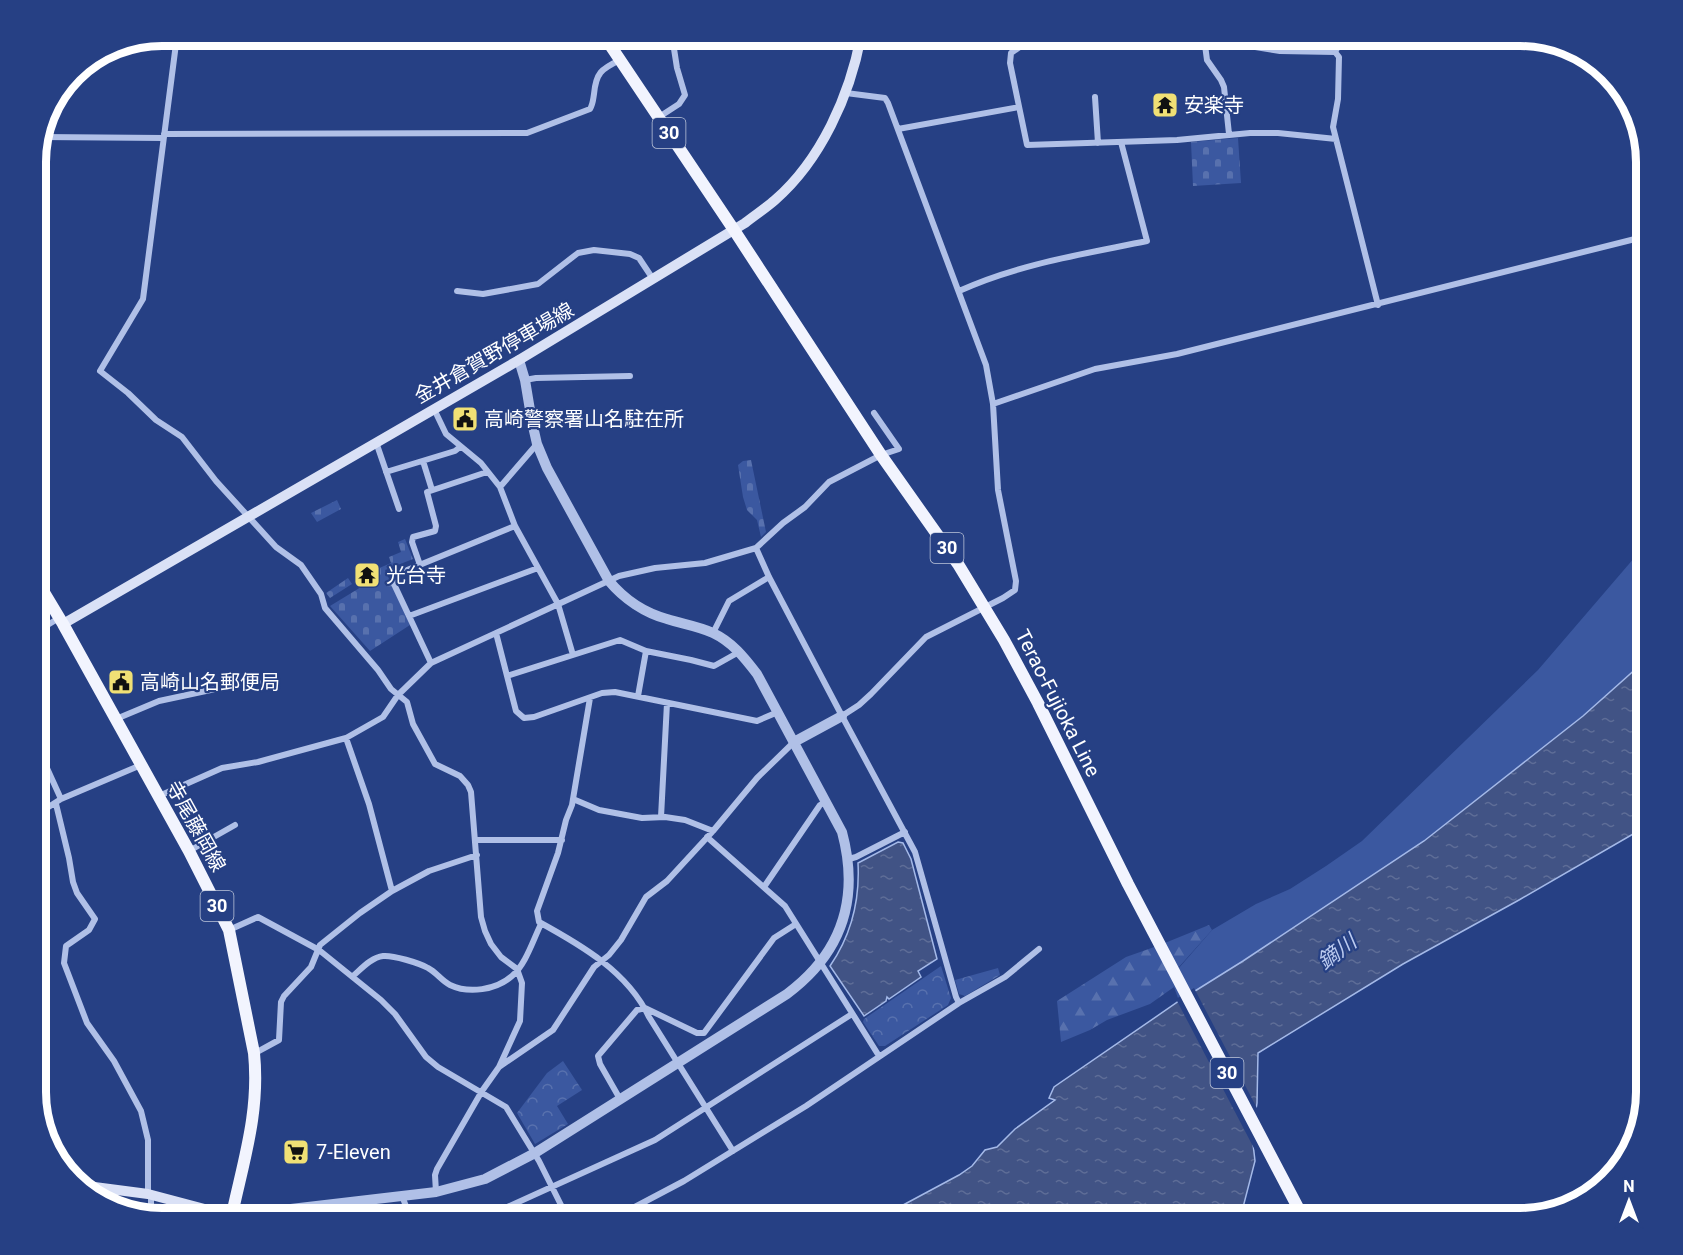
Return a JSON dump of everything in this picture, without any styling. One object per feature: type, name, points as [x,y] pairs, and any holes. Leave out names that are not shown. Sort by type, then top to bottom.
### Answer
[{"type":"main road","name":"30","points":[[611,47],[734,230]]},
{"type":"main road","name":"金井倉賀野停車場線","points":[[62,621],[250,517],[519,360],[734,230],[775,200],[792,182],[818,147],[846,93],[859,47]]},
{"type":"main road","name":"Terao-Fujioka Line","points":[[734,230],[881,455],[958,564],[985,608],[1028,683],[1140,908],[1298,1208]]},
{"type":"main road","name":"寺尾藤岡線","points":[[47,597],[189,851],[229,930],[254,1053],[256,1102],[233,1208]]},
{"type":"main road","points":[[97,1187],[150,1194],[199,1208]]},
{"type":"street","points":[[176,47],[143,299],[100,371],[128,393],[156,420],[182,437],[216,481],[276,547],[301,565],[321,594],[325,609],[378,670],[391,690],[407,702],[413,724],[435,764],[460,776],[471,792],[485,931],[501,957],[517,969],[522,983],[520,1022],[499,1066],[437,1169],[436,1192]]},
{"type":"street","points":[[659,117],[679,104],[685,95],[674,47]]},
{"type":"street","points":[[1020,47],[1011,53],[1010,63],[1027,145],[1177,140],[1230,134],[1278,133],[1336,139]]},
{"type":"street","points":[[1205,47],[1207,60],[1224,87],[1230,134]]},
{"type":"street","points":[[1255,47],[1280,51],[1335,52]]},
{"type":"street","points":[[1335,52],[1338,47]]},
{"type":"street","points":[[1335,52],[1339,57],[1338,99],[1333,127],[1378,305]]},
{"type":"street","points":[[49,137],[533,132],[590,109],[593,105],[594,86],[599,74],[607,66],[620,60]]},
{"type":"street","points":[[499,1066],[553,1030],[594,967],[621,940],[646,897],[668,881],[757,778],[794,742],[842,716],[865,699],[926,637],[985,608],[1015,590],[1016,581],[998,490],[993,404],[982,355],[885,98],[846,93]]},
{"type":"street","points":[[1095,97],[1098,143]]},
{"type":"street","points":[[898,129],[1019,107]]},
{"type":"street","points":[[959,291],[983,280],[1063,258],[1147,241],[1121,142]]},
{"type":"street","points":[[993,404],[1095,369],[1177,354],[1636,239]]},
{"type":"street","points":[[457,291],[483,294],[538,284],[554,273],[566,260],[578,253],[594,250],[630,254],[639,258],[652,279]]},
{"type":"street","points":[[298,1208],[436,1192],[485,1179],[535,1153],[802,983],[832,947],[842,924],[849,893],[849,859],[842,832],[757,674],[740,651],[713,633],[656,616],[623,595],[609,581],[537,444],[519,360]]},
{"type":"street","points":[[525,380],[630,376]]},
{"type":"street","points":[[434,409],[446,434],[481,463],[500,487],[515,526],[558,604],[573,655]]},
{"type":"street","points":[[158,796],[222,768],[258,762],[346,738],[383,717],[398,695],[430,663],[619,576],[655,568],[705,563],[756,548],[783,523],[805,507],[829,482],[881,455],[899,449],[874,413]]},
{"type":"street","points":[[376,442],[399,509]]},
{"type":"street","points":[[500,487],[537,444]]},
{"type":"street","points":[[386,472],[455,451],[460,447]]},
{"type":"street","points":[[423,461],[432,490]]},
{"type":"street","points":[[420,565],[412,542],[413,537],[435,531],[436,526],[427,492],[487,472]]},
{"type":"street","points":[[430,663],[393,582],[395,575],[515,526]]},
{"type":"street","points":[[756,548],[769,577],[918,860],[952,986],[959,1003]]},
{"type":"street","points":[[409,616],[538,568]]},
{"type":"street","points":[[713,633],[729,602],[769,577]]},
{"type":"street","points":[[47,627],[62,621]]},
{"type":"street","points":[[496,633],[516,711],[524,718],[534,717],[602,693],[615,692],[757,721],[778,712]]},
{"type":"street","points":[[507,676],[620,640],[646,651],[714,666],[740,651]]},
{"type":"street","points":[[638,696],[646,651]]},
{"type":"street","points":[[116,719],[168,698],[258,682]]},
{"type":"street","points":[[590,698],[573,800],[562,840],[537,911],[539,922],[602,960],[640,998],[678,1064],[733,1151]]},
{"type":"street","points":[[662,817],[667,703]]},
{"type":"street","points":[[346,738],[369,804],[392,891]]},
{"type":"street","points":[[47,808],[141,765]]},
{"type":"street","points":[[47,773],[58,802],[73,882],[77,893],[95,919],[89,930],[66,946],[64,963],[87,1023],[114,1061],[141,1111],[148,1140],[151,1208]]},
{"type":"street","points":[[573,800],[600,810],[642,818],[662,817],[685,820],[713,831]]},
{"type":"street","points":[[764,887],[820,806],[826,801]]},
{"type":"street","points":[[189,851],[235,825]]},
{"type":"street","points":[[849,859],[905,832]]},
{"type":"street","points":[[707,837],[780,900],[879,1056]]},
{"type":"street","points":[[476,840],[562,840]]},
{"type":"street","points":[[254,1053],[279,1040],[281,1002],[311,967],[320,945],[392,891],[429,871],[477,855]]},
{"type":"street","points":[[229,930],[258,917],[319,950],[353,976],[386,1005],[426,1057],[506,1107],[535,1153],[562,1208]]},
{"type":"street","points":[[353,976],[374,959],[393,956],[429,968],[450,985],[475,990],[500,983],[512,976],[541,924]]},
{"type":"street","points":[[620,1100],[598,1056],[637,1010],[645,1008],[697,1033],[704,1032],[774,938],[796,924]]},
{"type":"street","points":[[633,1208],[684,1181],[806,1106],[959,1003],[1005,977],[1039,949]]},
{"type":"street","points":[[505,1208],[640,1148],[852,1014]]},
{"type":"street","points":[[402,1196],[407,1208]]},
{"type":"green space","points":[[1238,138],[1241,183],[1193,186],[1191,142]]},
{"type":"green space","points":[[751,460],[766,532],[761,537],[757,520],[747,510],[738,465],[743,461]]},
{"type":"green space","points":[[337,500],[341,509],[317,522],[311,513]]},
{"type":"green space","points":[[405,539],[413,559],[385,570],[410,625],[370,651],[330,606],[366,584],[363,575],[391,563],[389,557],[401,552],[398,542]]},
{"type":"green space","points":[[1636,556],[1636,669],[1583,716],[1424,841],[1179,1001],[1174,987],[1178,969],[1212,930],[1256,904],[1290,889],[1362,841],[1538,670]]},
{"type":"green space","points":[[348,578],[352,584],[330,598],[326,593]]},
{"type":"green space","points":[[1209,925],[1212,930],[1178,968],[1174,987],[1150,1004],[1107,1020],[1061,1042],[1057,1001],[1126,957]]},
{"type":"green space","points":[[941,966],[951,998],[948,1005],[885,1046],[879,1046],[863,1022],[864,1019]]},
{"type":"green space","points":[[998,968],[1000,975],[965,996],[959,994],[955,980]]},
{"type":"green space","points":[[563,1061],[582,1090],[557,1106],[568,1124],[535,1144],[517,1113],[547,1073]]},
{"type":"water","name":"鏑川","points":[[1636,669],[1636,832],[1403,964],[1258,1053],[1257,1103],[1252,1135],[1255,1161],[1243,1208],[898,1208],[972,1166],[985,1150],[997,1147],[1015,1129],[1055,1100],[1049,1098],[1054,1087],[1179,1001],[1424,841],[1583,716]]},
{"type":"water","points":[[898,842],[903,843],[911,859],[937,959],[918,971],[921,977],[889,999],[887,997],[886,1001],[864,1016],[830,966],[844,942],[853,917],[858,891],[858,863]]},
{"type":"pier","points":[[1194,988],[1259,1112],[1255,1136],[1257,1154],[1176,999]]},
{"type":"place","name":"安楽寺","points":[[1165,105]]},
{"type":"place","name":"高崎警察署山名駐在所","points":[[465,419]]},
{"type":"place","name":"光台寺","points":[[367,575]]},
{"type":"place","name":"高崎山名郵便局","points":[[121,682]]},
{"type":"place","name":"7-Eleven","points":[[296,1152]]}]
